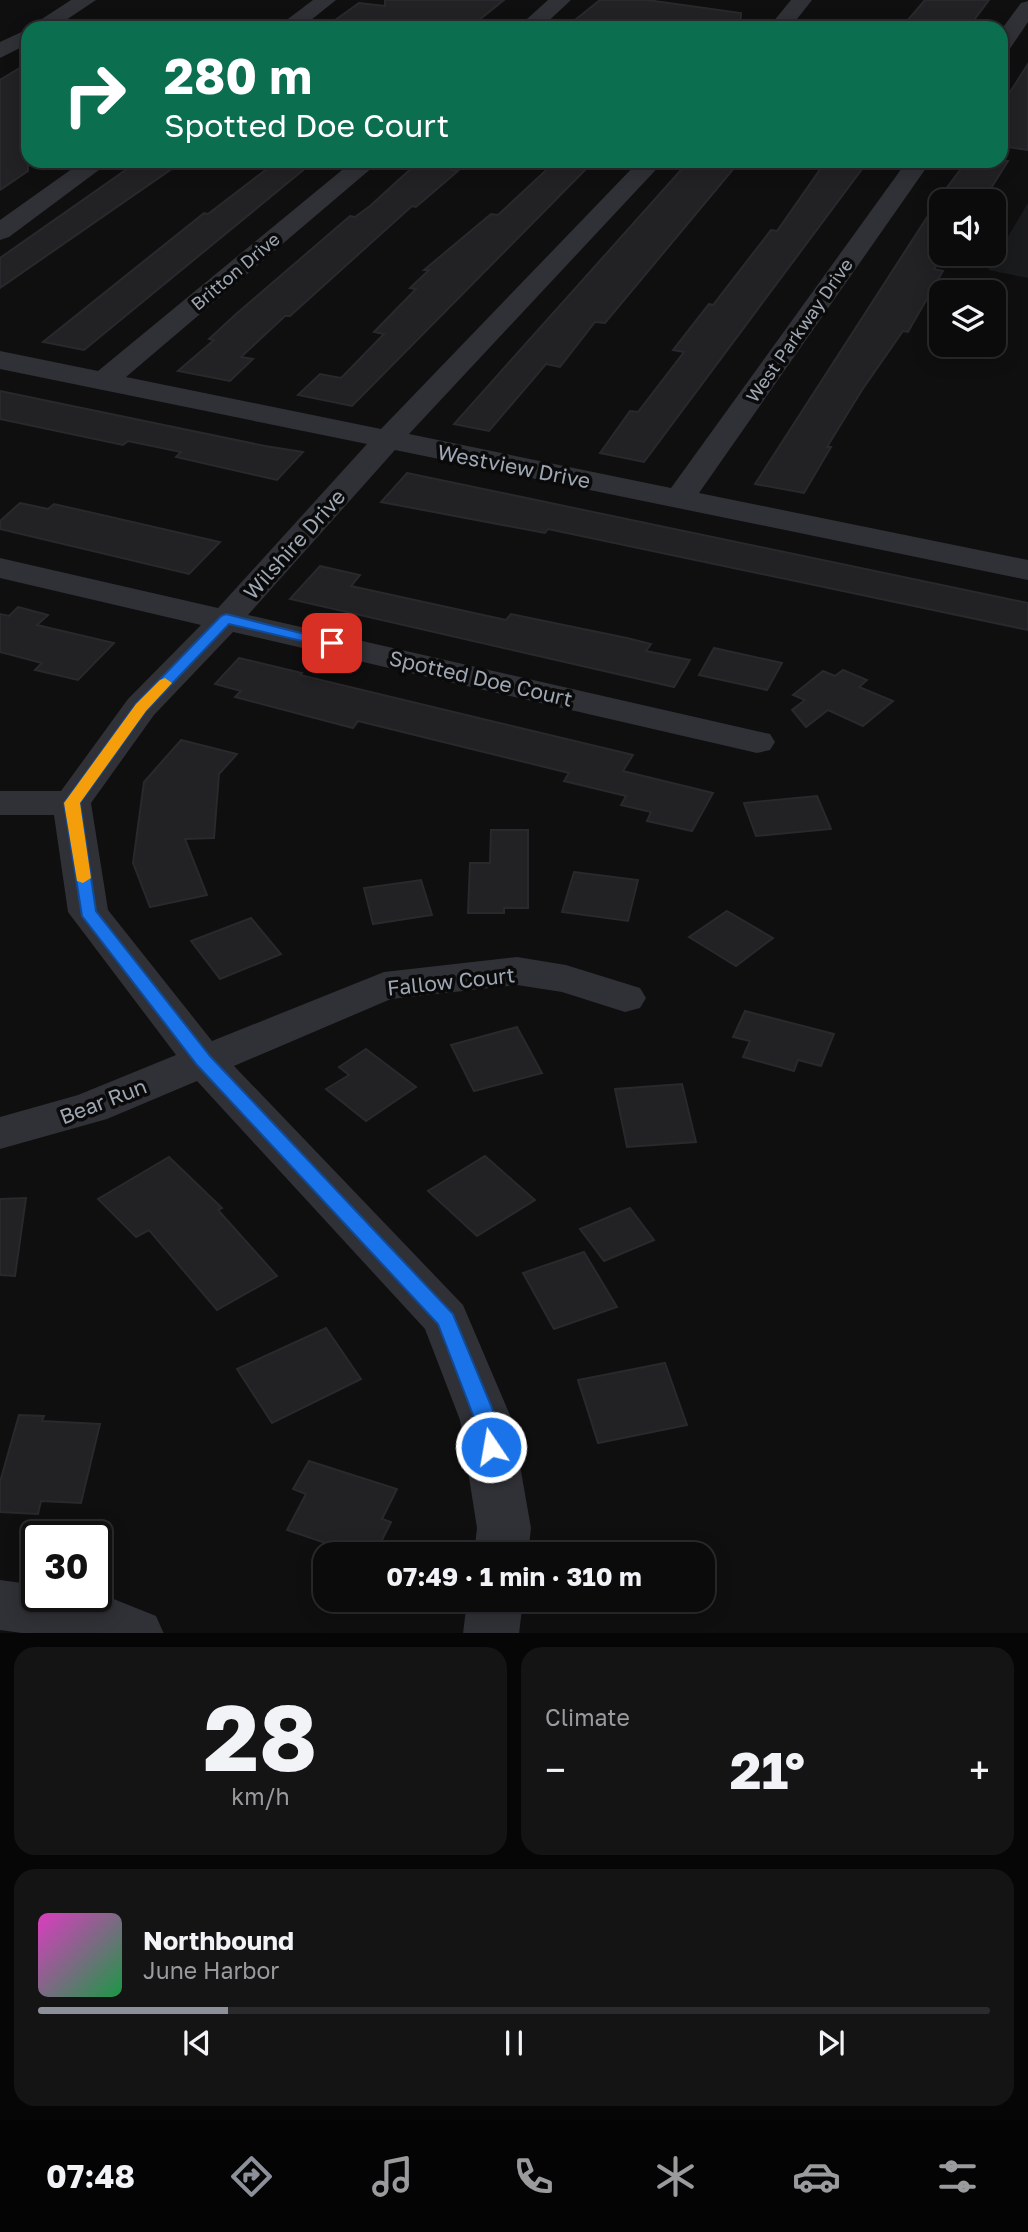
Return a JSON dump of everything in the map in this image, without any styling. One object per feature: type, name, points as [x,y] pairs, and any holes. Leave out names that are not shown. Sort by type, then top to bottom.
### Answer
[{"type":"street","points":[[51,21],[86,0]]},
{"type":"street","points":[[297,21],[326,0]]},
{"type":"street","points":[[536,21],[561,0]]},
{"type":"street","points":[[785,21],[802,0]]},
{"type":"street","points":[[1008,36],[1028,8]]},
{"type":"street","points":[[0,51],[21,38]]},
{"type":"street","points":[[0,232],[89,168]]},
{"type":"street","name":"Britton Drive","points":[[103,382],[360,168]]},
{"type":"street","name":"Wilshire Drive","points":[[72,803],[141,708],[226,619],[386,441],[645,168]]},
{"type":"street","name":"West Parkway Drive","points":[[679,499],[914,168]]},
{"type":"street","name":"Westview Drive","points":[[0,360],[386,441],[1028,570]]},
{"type":"street","name":"Spotted Doe Court","points":[[0,568],[757,742]]},
{"type":"street","points":[[0,803],[72,803],[88,912],[204,1060],[446,1319],[486,1420],[504,1528],[502,1542]]},
{"type":"street","name":"Fallow Court","points":[[204,1060],[384,986],[517,971],[566,979],[625,998]]},
{"type":"street","name":"Bear Run","points":[[0,1133],[91,1108],[204,1060]]},
{"type":"street","points":[[0,1605],[96,1617],[136,1633]]},
{"type":"street","points":[[491,1633],[494,1612]]},
{"type":"shaded area","points":[[1028,203],[1028,278],[988,270],[990,266],[1006,266],[1006,240]]},
{"type":"building","points":[[385,0],[504,0],[478,21],[334,21],[359,3],[385,6]]},
{"type":"building","points":[[600,0],[647,0],[741,13],[740,21],[574,21]]},
{"type":"building","points":[[925,0],[989,0],[973,21],[907,21]]},
{"type":"building","points":[[1028,64],[1028,150],[1008,147],[1008,95]]},
{"type":"building","points":[[21,67],[21,168],[28,168],[28,171],[0,190],[0,80]]},
{"type":"building","points":[[128,168],[173,168],[0,288],[0,258]]},
{"type":"building","points":[[268,168],[306,168],[84,350],[43,342],[204,213],[208,214]]},
{"type":"building","points":[[412,168],[458,171],[416,207],[412,206],[290,316],[285,316],[241,357],[253,359],[230,381],[178,371],[214,340],[209,339],[235,315],[350,216],[355,217]]},
{"type":"building","points":[[548,168],[587,168],[352,406],[298,395],[320,374],[341,378],[384,334],[374,332],[416,289],[410,288],[429,270],[424,270],[491,214],[498,215]]},
{"type":"building","points":[[683,168],[734,168],[605,323],[595,322],[560,367],[546,364],[489,431],[454,424]]},
{"type":"building","points":[[821,168],[863,168],[644,462],[600,453],[630,411],[638,412],[684,352],[673,350],[709,304],[713,305],[771,230],[777,231]]},
{"type":"building","points":[[962,168],[1004,168],[990,189],[946,189]]},
{"type":"building","points":[[929,214],[929,266],[936,266],[934,269],[943,271],[938,280],[929,280],[929,295],[908,332],[903,331],[862,390],[827,447],[831,447],[804,493],[755,484]]},
{"type":"building","points":[[0,391],[303,452],[277,480],[176,457],[181,452],[128,441],[123,445],[0,419]]},
{"type":"building","points":[[407,473],[1028,603],[1028,630],[548,529],[545,533],[381,502]]},
{"type":"building","points":[[20,503],[48,509],[54,504],[220,542],[189,574],[0,529],[0,521]]},
{"type":"building","points":[[320,566],[360,575],[351,586],[506,620],[511,614],[627,638],[651,644],[646,651],[690,660],[674,687],[290,599]]},
{"type":"building","points":[[18,607],[48,615],[37,625],[114,643],[78,680],[35,670],[42,663],[0,652],[0,614],[9,616]]},
{"type":"building","points":[[714,648],[782,663],[767,690],[699,675]]},
{"type":"building","points":[[239,658],[633,755],[623,771],[713,793],[692,831],[647,821],[651,812],[621,805],[626,796],[564,781],[569,773],[358,721],[353,728],[235,697],[241,691],[215,684]]},
{"type":"building","points":[[843,670],[867,680],[859,687],[893,701],[863,726],[828,710],[806,727],[792,710],[805,700],[793,695],[823,671],[835,676]]},
{"type":"building","points":[[181,740],[237,754],[219,774],[214,838],[185,839],[207,895],[150,907],[133,863],[144,782]]},
{"type":"building","points":[[817,796],[831,829],[756,836],[744,803]]},
{"type":"building","points":[[491,830],[528,830],[528,908],[504,908],[504,913],[468,913],[470,863],[490,863]]},
{"type":"building","points":[[574,872],[638,880],[628,921],[562,912]]},
{"type":"building","points":[[421,880],[432,915],[373,924],[364,888]]},
{"type":"building","points":[[727,911],[773,938],[736,966],[689,937]]},
{"type":"building","points":[[251,918],[281,954],[220,979],[191,941]]},
{"type":"building","points":[[745,1011],[834,1034],[821,1066],[798,1060],[794,1071],[743,1057],[750,1041],[733,1037]]},
{"type":"building","points":[[517,1027],[542,1073],[474,1091],[451,1045]]},
{"type":"building","points":[[366,1049],[416,1087],[366,1121],[326,1089],[349,1075],[339,1067]]},
{"type":"building","points":[[682,1084],[696,1142],[627,1147],[615,1089]]},
{"type":"building","points":[[485,1156],[535,1200],[477,1236],[428,1191]]},
{"type":"building","points":[[169,1157],[222,1208],[218,1210],[277,1276],[217,1310],[149,1230],[136,1237],[98,1199]]},
{"type":"building","points":[[26,1198],[15,1276],[0,1275],[0,1199]]},
{"type":"building","points":[[630,1208],[654,1240],[604,1261],[580,1229]]},
{"type":"building","points":[[584,1252],[617,1307],[554,1329],[523,1273]]},
{"type":"building","points":[[326,1328],[361,1379],[272,1423],[237,1369]]},
{"type":"building","points":[[665,1363],[687,1425],[598,1443],[578,1380]]},
{"type":"building","points":[[19,1415],[44,1416],[42,1421],[100,1424],[81,1503],[41,1501],[38,1514],[0,1512],[0,1482]]},
{"type":"building","points":[[309,1461],[397,1489],[382,1519],[391,1522],[381,1542],[322,1542],[287,1530],[306,1494],[293,1489]]},
{"type":"slow traffic","points":[[83,878],[72,803],[141,708],[165,683]]},
{"type":"route","points":[[332,643],[226,619],[141,708],[72,803],[88,912],[204,1060],[446,1319],[486,1420],[491,1447]]}]
